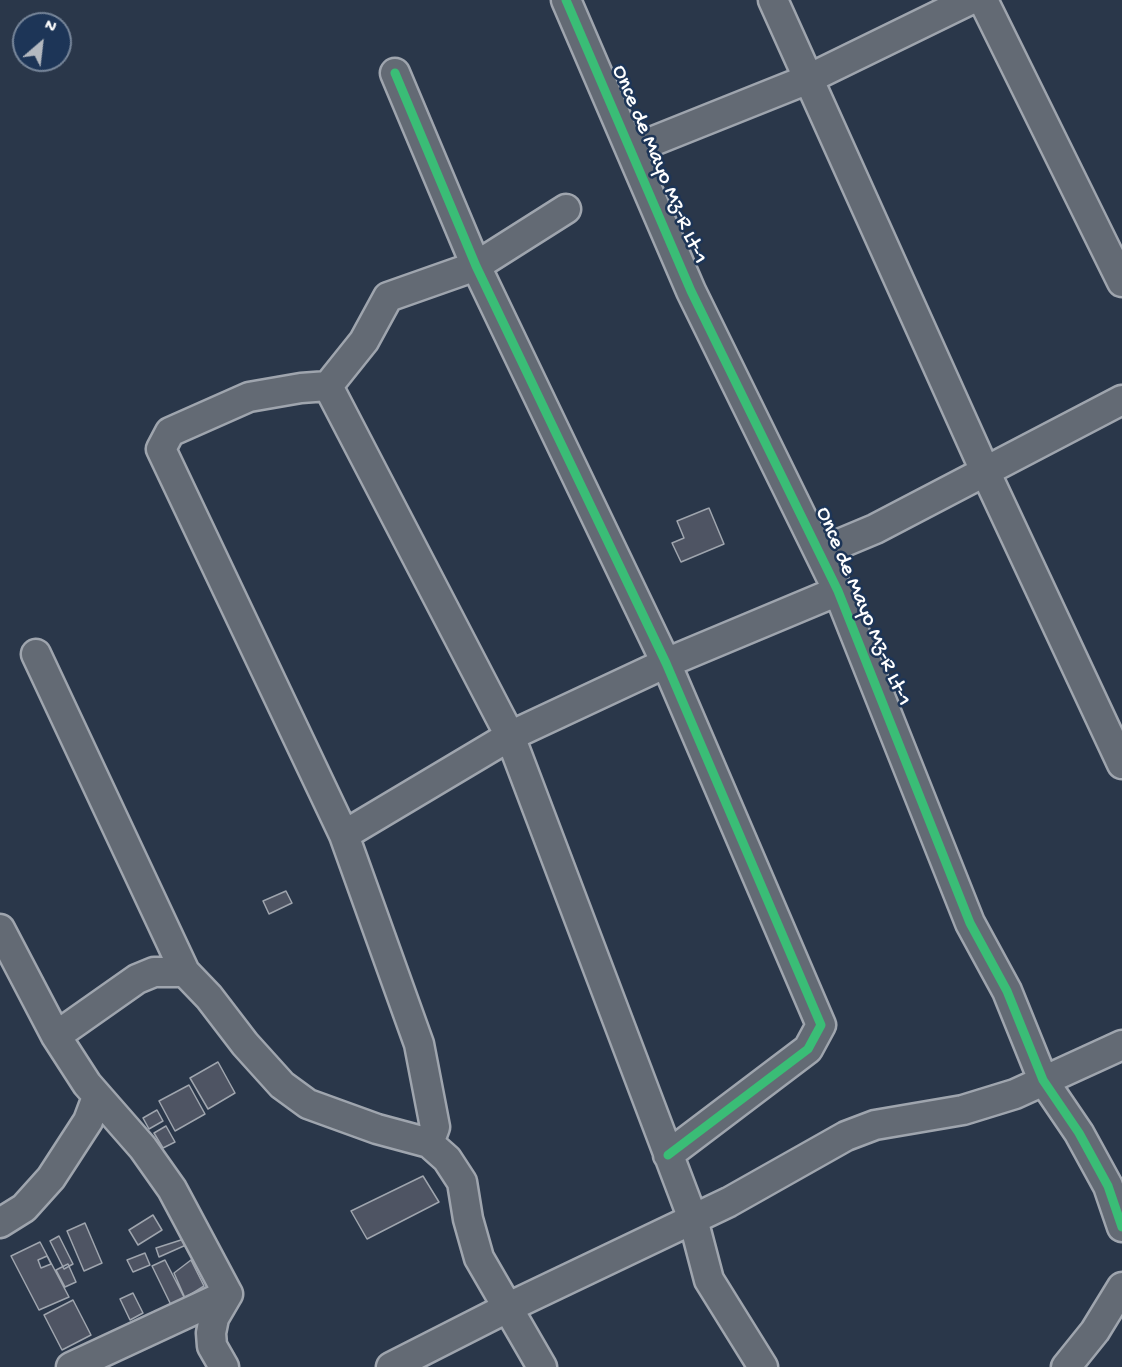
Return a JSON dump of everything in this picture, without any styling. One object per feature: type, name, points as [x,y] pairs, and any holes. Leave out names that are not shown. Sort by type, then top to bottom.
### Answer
[{"type":"street","name":"Once de Mayo Mz-R Lt-1","points":[[566,0],[691,291],[838,591],[970,923],[1007,991],[1043,1080],[1079,1133],[1102,1175],[1122,1227]]},
{"type":"street","points":[[772,0],[806,80],[985,471],[1122,764]]},
{"type":"street","points":[[631,150],[806,80],[970,0]]},
{"type":"street","points":[[983,0],[1122,282]]},
{"type":"street","points":[[395,73],[476,266],[666,663],[821,1025],[808,1049],[668,1155]]},
{"type":"street","points":[[429,1143],[435,1127],[419,1044],[344,835],[161,449],[170,432],[249,397],[327,386],[364,341],[388,297],[476,266],[566,209]]},
{"type":"street","points":[[327,386],[510,736],[693,1219],[709,1280],[763,1367]]},
{"type":"street","points":[[820,552],[875,530],[1122,400]]},
{"type":"street","points":[[344,835],[510,736],[666,663],[838,591]]},
{"type":"street","points":[[36,654],[185,972],[209,997],[245,1044],[282,1085],[308,1104],[377,1129],[429,1143],[447,1159],[462,1182],[468,1219],[479,1258],[542,1367]]},
{"type":"street","points":[[0,929],[56,1036],[97,1097],[143,1148],[172,1189],[228,1294]]},
{"type":"street","points":[[56,1036],[136,979],[154,972],[185,972]]},
{"type":"street","points":[[391,1367],[509,1307],[729,1202],[846,1136],[875,1125],[963,1110],[1015,1094],[1122,1046]]},
{"type":"street","points":[[0,1223],[24,1208],[51,1178],[88,1120],[97,1097]]},
{"type":"street","points":[[1066,1367],[1095,1331],[1122,1287]]},
{"type":"street","points":[[71,1367],[228,1294]]},
{"type":"street","points":[[224,1367],[212,1346],[211,1333],[214,1318],[228,1294]]},
{"type":"building","points":[[709,508],[724,544],[681,562],[672,543],[684,538],[677,521]]},
{"type":"building","points":[[286,891],[292,903],[269,914],[263,901]]},
{"type":"building","points":[[218,1062],[235,1093],[208,1109],[190,1078]]},
{"type":"building","points":[[189,1085],[205,1114],[175,1131],[159,1101]]},
{"type":"building","points":[[157,1110],[163,1121],[149,1129],[143,1118]]},
{"type":"building","points":[[166,1126],[175,1142],[163,1148],[154,1133]]},
{"type":"building","points":[[423,1176],[439,1202],[367,1239],[351,1211]]},
{"type":"building","points":[[153,1215],[162,1230],[138,1245],[129,1230]]},
{"type":"building","points":[[85,1223],[102,1263],[84,1271],[67,1231]]},
{"type":"building","points":[[59,1236],[73,1264],[64,1269],[50,1241]]},
{"type":"building","points":[[184,1239],[186,1245],[159,1257],[156,1248]]},
{"type":"building","points":[[40,1242],[69,1297],[39,1310],[11,1256]]},
{"type":"building","points":[[145,1253],[150,1265],[133,1272],[127,1260]]},
{"type":"building","points":[[47,1256],[51,1264],[41,1268],[38,1260]]},
{"type":"building","points":[[165,1260],[186,1301],[172,1307],[152,1266]]},
{"type":"building","points":[[191,1260],[204,1286],[185,1298],[174,1273]]},
{"type":"building","points":[[68,1264],[76,1282],[65,1287],[56,1270]]},
{"type":"building","points":[[133,1293],[143,1313],[130,1320],[120,1299]]},
{"type":"building","points":[[73,1300],[91,1335],[62,1350],[44,1315]]},
{"type":"cycle path","points":[[566,0],[691,291],[838,591],[970,923],[1007,991],[1043,1080],[1079,1133],[1108,1186],[1122,1227]]},
{"type":"cycle path","points":[[395,73],[476,266],[666,663],[821,1025],[808,1049],[668,1155]]}]
